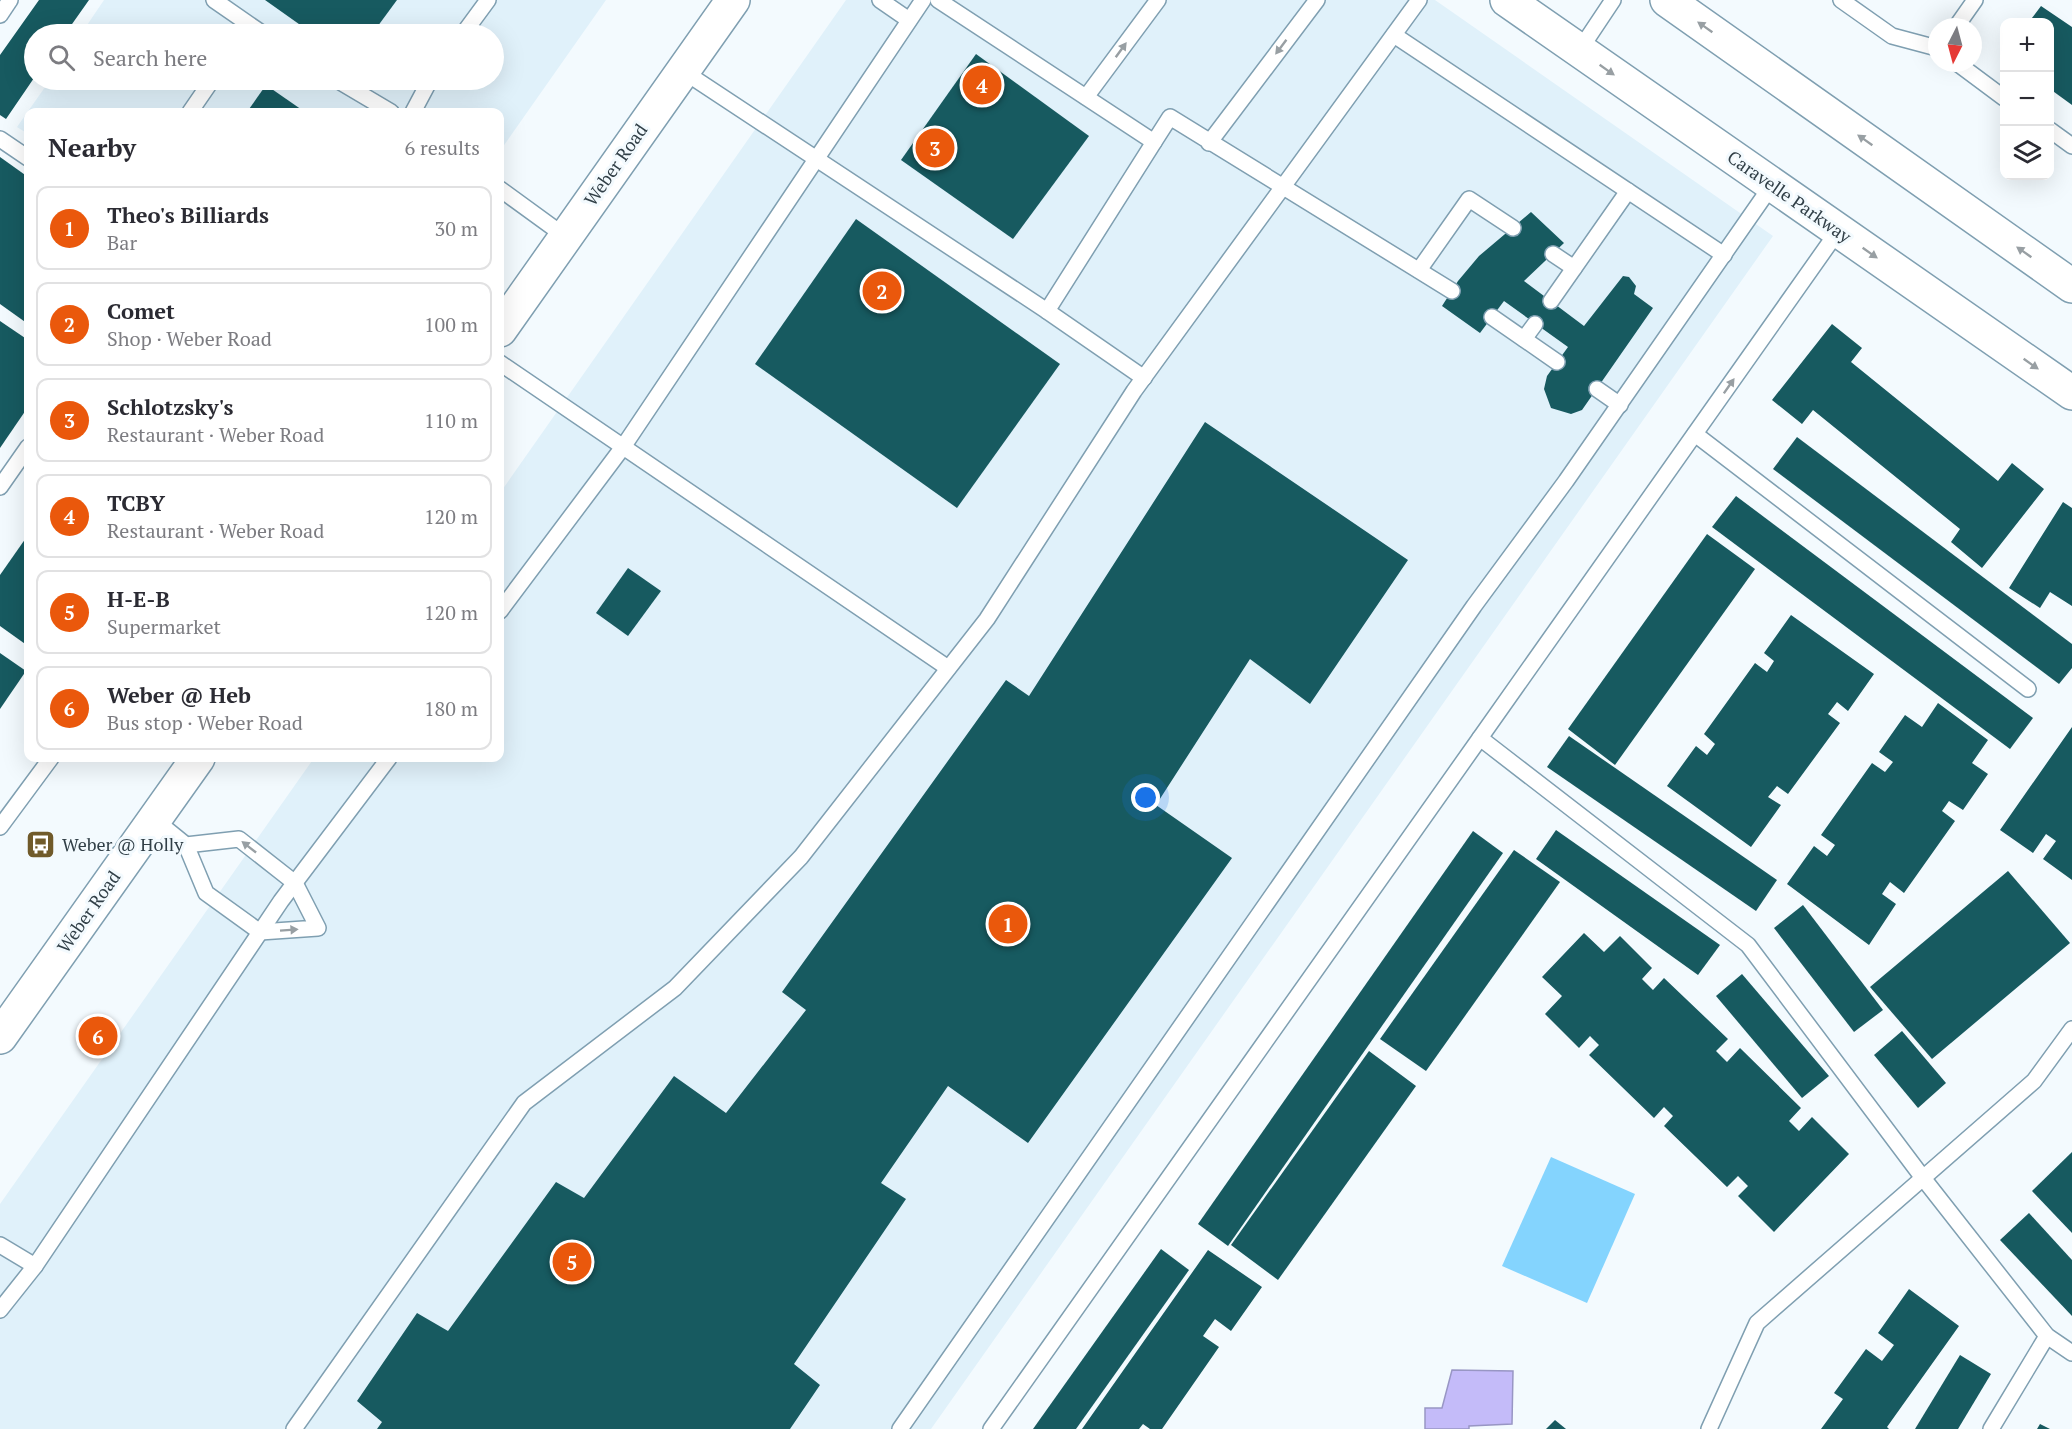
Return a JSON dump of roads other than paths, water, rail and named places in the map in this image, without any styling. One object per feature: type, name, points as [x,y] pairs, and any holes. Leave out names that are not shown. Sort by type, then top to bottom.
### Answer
[{"type":"street","name":"Weber Road","points":[[504,324],[733,0]]},
{"type":"street","name":"Caravelle Parkway","points":[[1508,0],[2072,393]]},
{"type":"street","points":[[1666,0],[2072,286]]},
{"type":"street","name":"Weber Road","points":[[1,1035],[195,762]]},
{"type":"lane","points":[[0,15],[10,0]]},
{"type":"lane","points":[[214,0],[240,24]]},
{"type":"lane","points":[[470,24],[488,0]]},
{"type":"lane","points":[[880,0],[909,20]]},
{"type":"lane","points":[[504,606],[623,447],[923,0]]},
{"type":"lane","points":[[938,0],[1154,142]]},
{"type":"lane","points":[[1086,97],[1158,0]]},
{"type":"lane","points":[[1209,142],[1317,0]]},
{"type":"lane","points":[[294,1429],[524,1103],[675,988],[801,857],[997,605],[1144,378],[1419,0]]},
{"type":"lane","points":[[1579,51],[1613,0]]},
{"type":"lane","points":[[1841,0],[1892,36],[1928,46]]},
{"type":"lane","points":[[1962,18],[1975,0]]},
{"type":"lane","points":[[1394,35],[1724,255]]},
{"type":"lane","points":[[682,71],[1047,311],[1144,378]]},
{"type":"lane","points":[[1969,72],[2000,95]]},
{"type":"lane","points":[[193,108],[205,90]]},
{"type":"lane","points":[[354,90],[384,108]]},
{"type":"lane","points":[[415,108],[425,90]]},
{"type":"lane","points":[[1047,311],[1170,117],[1452,291]]},
{"type":"lane","points":[[2054,133],[2072,146]]},
{"type":"lane","points":[[0,139],[24,155]]},
{"type":"lane","points":[[900,1429],[1474,606],[1620,405],[1772,185]]},
{"type":"lane","points":[[1551,301],[1628,191]]},
{"type":"lane","points":[[504,192],[566,237]]},
{"type":"lane","points":[[1419,270],[1469,199],[1513,228]]},
{"type":"lane","points":[[991,1429],[1838,231]]},
{"type":"lane","points":[[1553,254],[1574,268]]},
{"type":"lane","points":[[1492,317],[1557,362]]},
{"type":"lane","points":[[1524,339],[1535,324]]},
{"type":"lane","points":[[504,366],[948,668]]},
{"type":"lane","points":[[1597,389],[1620,405]]},
{"type":"lane","points":[[1695,434],[2028,689]]},
{"type":"lane","points":[[0,487],[24,453]]},
{"type":"lane","points":[[1480,738],[1748,945],[1923,1178],[2047,1336],[2072,1353]]},
{"type":"lane","points":[[0,827],[48,762]]},
{"type":"lane","points":[[0,1310],[35,1266],[260,932],[386,762]]},
{"type":"lane","points":[[154,819],[186,845],[206,893],[260,932],[318,928],[295,883],[239,839],[186,845]]},
{"type":"lane","points":[[1709,1429],[1757,1323],[2034,1081],[2072,1029]]},
{"type":"lane","points":[[0,1245],[35,1266]]},
{"type":"lane","points":[[1991,1429],[2047,1336]]},
{"type":"place","name":"TCBY","points":[[982,85]]},
{"type":"place","name":"Schlotzsky's","points":[[935,148]]},
{"type":"place","name":"Comet","points":[[882,291]]},
{"type":"place","name":"Weber @ Holly","points":[[41,845]]},
{"type":"place","name":"Theo's Billiards","points":[[1008,924]]},
{"type":"place","name":"Weber @ Heb","points":[[98,1036]]},
{"type":"place","name":"H-E-B","points":[[572,1262]]}]
